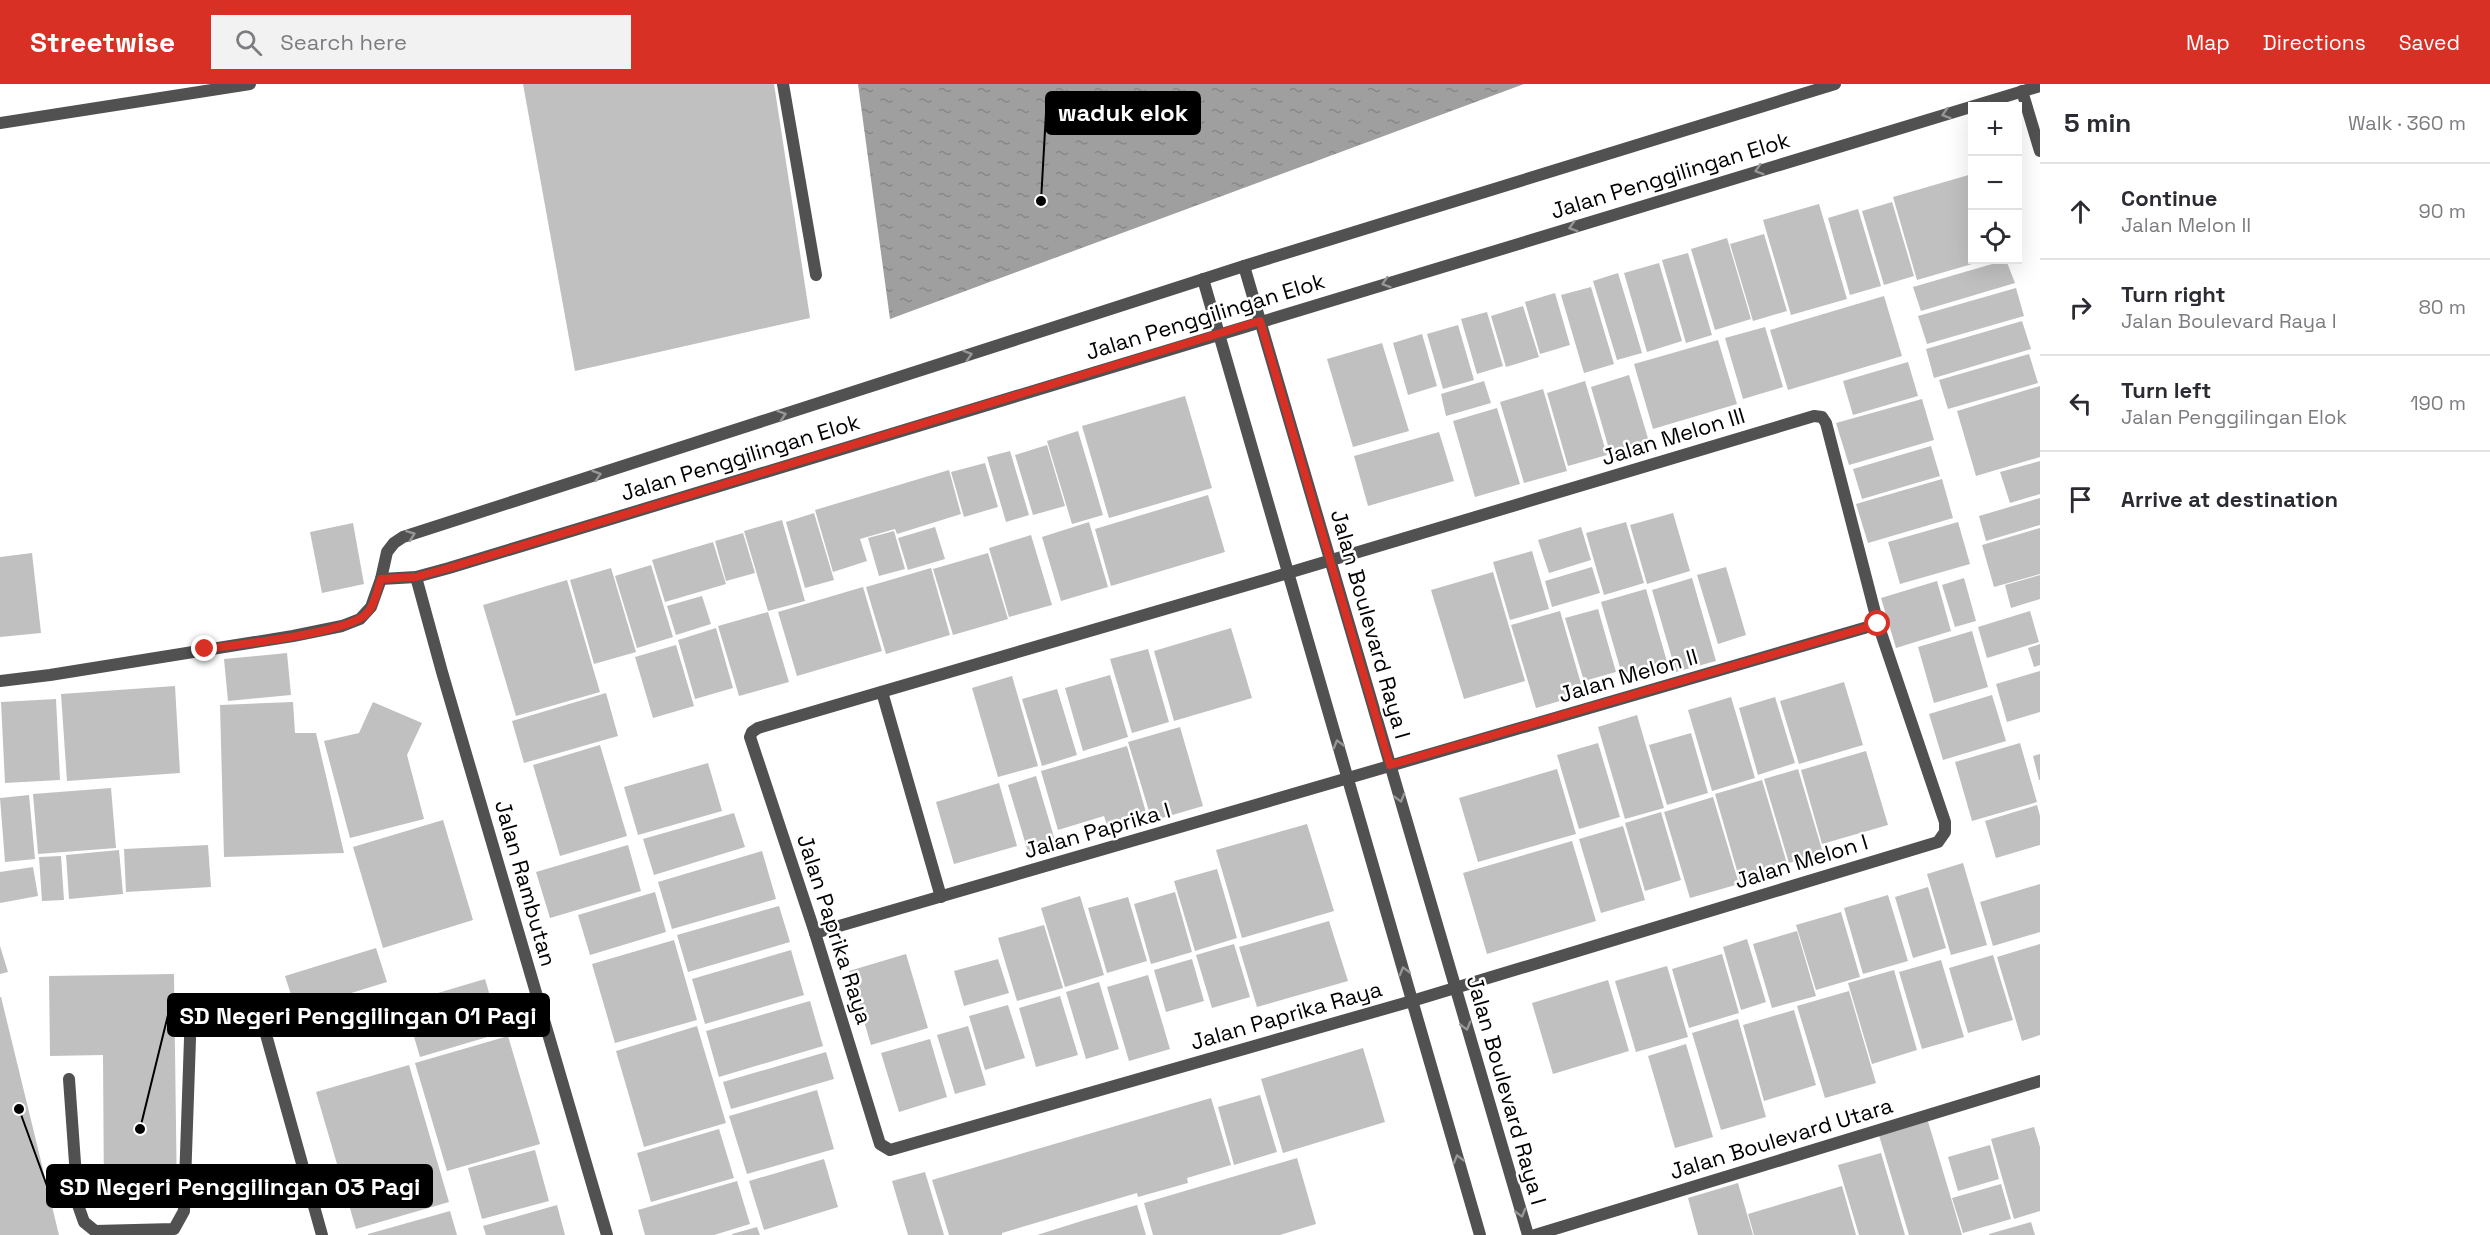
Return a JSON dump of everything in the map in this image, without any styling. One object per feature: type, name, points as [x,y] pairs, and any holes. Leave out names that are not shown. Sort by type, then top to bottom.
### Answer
[{"type":"street","points":[[0,123],[250,84]]},
{"type":"street","points":[[783,84],[816,275]]},
{"type":"street","name":"Jalan Penggilingan Elok","points":[[0,681],[293,636],[342,626],[367,614],[381,579],[387,552],[403,537],[1244,266],[1835,84]]},
{"type":"street","name":"Jalan Penggilingan Elok","points":[[381,579],[416,577],[2040,86]]},
{"type":"street","points":[[2022,91],[2040,151]]},
{"type":"street","name":"Jalan Boulevard Raya I","points":[[1244,266],[1528,1235]]},
{"type":"street","points":[[1203,279],[1480,1235]]},
{"type":"street","name":"Jalan Melon III","points":[[1330,561],[1791,423],[1819,417],[1826,423],[1878,624]]},
{"type":"street","name":"Jalan Paprika Raya","points":[[1330,561],[758,728],[752,732],[750,737],[815,933],[880,1143],[890,1150],[1455,987]]},
{"type":"street","name":"Jalan Rambutan","points":[[416,577],[607,1235]]},
{"type":"street","name":"Jalan Melon II","points":[[1390,765],[1878,624]]},
{"type":"street","name":"Jalan Melon I","points":[[1455,987],[1938,842],[1945,832],[1945,822],[1878,624]]},
{"type":"street","points":[[882,692],[941,897]]},
{"type":"street","name":"Jalan Paprika I","points":[[815,933],[1390,765]]},
{"type":"street","points":[[258,1006],[322,1235]]},
{"type":"street","points":[[69,1079],[78,1205],[84,1222],[94,1233],[174,1229],[184,1211],[191,1010]]},
{"type":"street","name":"Jalan Boulevard Utara","points":[[1535,1235],[2040,1081]]},
{"type":"water","points":[[858,84],[1524,84],[890,319]]},
{"type":"building","points":[[523,84],[774,84],[810,318],[575,371]]},
{"type":"building","points":[[1968,175],[1968,264],[1972,264],[1917,280],[1893,197]]},
{"type":"building","points":[[1892,202],[1914,276],[1884,285],[1862,211]]},
{"type":"building","points":[[1819,204],[1847,299],[1791,315],[1763,220]]},
{"type":"building","points":[[1858,209],[1881,286],[1850,295],[1828,218]]},
{"type":"building","points":[[1764,234],[1787,311],[1753,321],[1730,244]]},
{"type":"building","points":[[1727,238],[1751,319],[1715,330],[1691,249]]},
{"type":"building","points":[[1688,253],[1712,335],[1686,343],[1662,260]]},
{"type":"building","points":[[1659,263],[1682,341],[1647,352],[1624,273]]},
{"type":"building","points":[[1992,264],[2008,264],[2015,283],[1921,311],[1913,287]]},
{"type":"building","points":[[1618,273],[1642,353],[1617,360],[1593,281]]},
{"type":"building","points":[[1591,287],[1614,364],[1584,373],[1561,295]]},
{"type":"building","points":[[2016,288],[2024,316],[1927,344],[1918,316]]},
{"type":"building","points":[[1555,293],[1570,345],[1540,354],[1525,302]]},
{"type":"building","points":[[1884,296],[1902,356],[1788,390],[1770,330]]},
{"type":"building","points":[[1523,306],[1539,357],[1506,367],[1491,316]]},
{"type":"building","points":[[1487,312],[1503,366],[1477,374],[1461,319]]},
{"type":"building","points":[[2022,321],[2031,349],[1934,378],[1926,349]]},
{"type":"building","points":[[1458,325],[1474,380],[1443,389],[1427,334]]},
{"type":"building","points":[[1765,327],[1783,387],[1743,399],[1725,338]]},
{"type":"building","points":[[1422,334],[1437,386],[1408,395],[1393,343]]},
{"type":"building","points":[[1718,340],[1737,404],[1653,429],[1634,364]]},
{"type":"building","points":[[1382,343],[1409,431],[1353,447],[1327,359]]},
{"type":"building","points":[[2029,354],[2038,383],[1948,409],[1939,380]]},
{"type":"building","points":[[1908,362],[1918,396],[1853,415],[1843,381]]},
{"type":"building","points":[[1629,375],[1650,445],[1611,456],[1591,387]]},
{"type":"building","points":[[1484,381],[1491,403],[1446,416],[1441,394]]},
{"type":"building","points":[[1585,381],[1607,455],[1568,466],[1547,393]]},
{"type":"building","points":[[2040,386],[2040,457],[1976,476],[1957,411]]},
{"type":"building","points":[[1543,389],[1567,471],[1524,483],[1500,402]]},
{"type":"building","points":[[1185,396],[1212,488],[1109,518],[1082,426]]},
{"type":"building","points":[[1922,399],[1934,440],[1849,465],[1836,423]]},
{"type":"building","points":[[1497,408],[1520,484],[1475,497],[1453,421]]},
{"type":"building","points":[[1078,431],[1103,515],[1072,524],[1047,441]]},
{"type":"building","points":[[1439,432],[1454,481],[1368,506],[1354,456]]},
{"type":"building","points":[[1047,445],[1065,506],[1033,515],[1015,455]]},
{"type":"building","points":[[1931,446],[1940,476],[1862,499],[1853,469]]},
{"type":"building","points":[[1010,451],[1029,515],[1006,522],[987,457]]},
{"type":"building","points":[[2040,461],[2040,494],[2010,503],[2000,472]]},
{"type":"building","points":[[985,463],[998,507],[964,517],[951,472]]},
{"type":"building","points":[[949,470],[961,514],[897,534],[895,529],[860,539],[867,561],[833,572],[815,510]]},
{"type":"building","points":[[1942,479],[1953,518],[1868,543],[1856,504]]},
{"type":"building","points":[[1208,495],[1225,552],[1111,586],[1095,529]]},
{"type":"building","points":[[2040,498],[2040,525],[1986,541],[1979,516]]},
{"type":"building","points":[[814,513],[834,580],[805,588],[786,522]]},
{"type":"building","points":[[1673,513],[1690,571],[1647,584],[1630,525]]},
{"type":"building","points":[[782,520],[805,601],[768,611],[744,531]]},
{"type":"building","points":[[1089,522],[1108,587],[1061,601],[1042,537]]},
{"type":"building","points":[[1626,522],[1644,583],[1604,595],[1586,533]]},
{"type":"building","points":[[1958,522],[1970,564],[1900,584],[1888,542]]},
{"type":"building","points":[[353,523],[364,584],[322,593],[310,532]]},
{"type":"building","points":[[935,527],[945,559],[908,570],[898,538]]},
{"type":"building","points":[[1581,527],[1591,560],[1549,573],[1538,540]]},
{"type":"building","points":[[2040,528],[2040,574],[1994,587],[1982,545]]},
{"type":"building","points":[[894,531],[905,569],[879,576],[868,538]]},
{"type":"building","points":[[743,533],[755,573],[726,581],[715,541]]},
{"type":"building","points":[[1031,535],[1052,605],[1009,617],[989,548]]},
{"type":"building","points":[[713,542],[726,584],[665,602],[652,560]]},
{"type":"building","points":[[1532,551],[1549,609],[1510,620],[1493,562]]},
{"type":"building","points":[[32,553],[41,633],[0,637],[0,557]]},
{"type":"building","points":[[988,553],[1008,619],[953,635],[933,569]]},
{"type":"building","points":[[651,565],[673,637],[637,648],[615,576]]},
{"type":"building","points":[[1592,567],[1600,593],[1552,607],[1545,581]]},
{"type":"building","points":[[1726,567],[1746,635],[1718,644],[1697,575]]},
{"type":"building","points":[[611,568],[636,652],[594,664],[570,580]]},
{"type":"building","points":[[931,568],[950,635],[886,654],[866,587]]},
{"type":"building","points":[[1493,572],[1525,681],[1464,699],[1431,590]]},
{"type":"building","points":[[2040,575],[2040,599],[2011,608],[2005,585]]},
{"type":"building","points":[[1692,578],[1716,661],[1676,672],[1652,590]]},
{"type":"building","points":[[1964,578],[1976,621],[1955,627],[1942,585]]},
{"type":"building","points":[[567,580],[600,692],[516,716],[483,605]]},
{"type":"building","points":[[1937,581],[1951,631],[1896,648],[1881,598]]},
{"type":"building","points":[[863,587],[882,651],[797,676],[778,612]]},
{"type":"building","points":[[1646,589],[1670,672],[1625,685],[1601,602]]},
{"type":"building","points":[[702,596],[711,624],[676,635],[667,606]]},
{"type":"building","points":[[1598,609],[1616,672],[1584,681],[1565,618]]},
{"type":"building","points":[[1560,611],[1584,694],[1536,708],[1511,625]]},
{"type":"building","points":[[2030,611],[2039,642],[1987,658],[1978,627]]},
{"type":"building","points":[[768,612],[789,682],[739,696],[718,626]]},
{"type":"building","points":[[716,628],[733,688],[695,699],[678,640]]},
{"type":"building","points":[[1231,628],[1252,698],[1174,721],[1154,651]]},
{"type":"building","points":[[1972,631],[1988,687],[1934,703],[1918,647]]},
{"type":"building","points":[[2040,644],[2040,665],[2034,667],[2028,648]]},
{"type":"building","points":[[676,645],[694,706],[653,718],[635,657]]},
{"type":"building","points":[[1148,649],[1169,722],[1132,733],[1110,659]]},
{"type":"building","points":[[287,653],[291,695],[228,701],[224,659]]},
{"type":"building","points":[[2040,671],[2040,712],[2007,722],[1996,684]]},
{"type":"building","points":[[1110,675],[1128,737],[1083,751],[1065,688]]},
{"type":"building","points":[[1012,676],[1038,766],[998,777],[972,688]]},
{"type":"building","points":[[1844,682],[1863,745],[1799,764],[1780,701]]},
{"type":"building","points":[[175,686],[180,773],[67,781],[61,694]]},
{"type":"building","points":[[1057,689],[1077,755],[1042,766],[1022,699]]},
{"type":"building","points":[[606,693],[618,736],[524,763],[512,721]]},
{"type":"building","points":[[1992,695],[2006,741],[1943,760],[1929,714]]},
{"type":"building","points":[[1731,697],[1755,778],[1712,791],[1688,710]]},
{"type":"building","points":[[1775,697],[1795,763],[1758,775],[1739,708]]},
{"type":"building","points":[[56,699],[60,780],[5,783],[1,702]]},
{"type":"building","points":[[293,702],[295,733],[316,733],[344,853],[224,857],[220,705]]},
{"type":"building","points":[[373,702],[422,723],[407,755],[424,819],[350,838],[324,741],[359,733]]},
{"type":"building","points":[[1637,715],[1664,808],[1625,819],[1598,727]]},
{"type":"building","points":[[1180,727],[1203,806],[1152,821],[1128,742]]},
{"type":"building","points":[[1691,733],[1708,793],[1667,805],[1649,745]]},
{"type":"building","points":[[1598,743],[1620,817],[1579,829],[1557,755]]},
{"type":"building","points":[[2020,743],[2037,802],[1972,821],[1955,762]]},
{"type":"building","points":[[600,745],[627,836],[560,856],[533,765]]},
{"type":"building","points":[[1127,746],[1147,816],[1108,828],[1104,816],[1058,830],[1041,771]]},
{"type":"building","points":[[1866,751],[1888,825],[1822,844],[1801,770]]},
{"type":"building","points":[[2040,754],[2040,780],[2039,780],[2033,756]]},
{"type":"building","points":[[708,763],[722,811],[638,835],[624,787]]},
{"type":"building","points":[[1557,769],[1576,834],[1478,862],[1459,798]]},
{"type":"building","points":[[1798,769],[1823,853],[1789,863],[1764,779]]},
{"type":"building","points":[[1036,776],[1056,844],[1028,852],[1008,785]]},
{"type":"building","points":[[1762,780],[1788,867],[1740,881],[1715,794]]},
{"type":"building","points":[[999,783],[1017,846],[954,864],[936,802]]},
{"type":"building","points":[[111,788],[116,848],[38,854],[33,794]]},
{"type":"building","points":[[29,795],[35,859],[5,862],[0,798]]},
{"type":"building","points":[[1713,797],[1739,884],[1690,898],[1664,812]]},
{"type":"building","points":[[2037,805],[2040,816],[2040,845],[1996,858],[1985,821]]},
{"type":"building","points":[[1661,812],[1681,880],[1645,891],[1625,823]]},
{"type":"building","points":[[734,813],[745,847],[654,875],[643,839]]},
{"type":"building","points":[[443,820],[473,920],[383,948],[353,847]]},
{"type":"building","points":[[1307,824],[1334,911],[1242,938],[1216,850]]},
{"type":"building","points":[[1623,826],[1645,900],[1601,913],[1579,839]]},
{"type":"building","points":[[1572,841],[1596,921],[1487,954],[1463,873]]},
{"type":"building","points":[[208,845],[211,887],[126,892],[124,849]]},
{"type":"building","points":[[628,845],[641,891],[550,918],[536,872]]},
{"type":"building","points":[[119,850],[123,894],[69,899],[66,855]]},
{"type":"building","points":[[762,851],[776,899],[672,929],[658,882]]},
{"type":"building","points":[[61,856],[64,900],[42,901],[39,857]]},
{"type":"building","points":[[1963,863],[1987,945],[1951,955],[1927,874]]},
{"type":"building","points":[[33,867],[38,896],[0,903],[0,872]]},
{"type":"building","points":[[1217,869],[1237,938],[1195,951],[1174,881]]},
{"type":"building","points":[[2040,884],[2040,932],[1993,946],[1980,902]]},
{"type":"building","points":[[1928,887],[1946,948],[1913,958],[1895,897]]},
{"type":"building","points":[[655,892],[666,932],[590,955],[578,915]]},
{"type":"building","points":[[1175,892],[1192,952],[1151,964],[1134,904]]},
{"type":"building","points":[[1888,895],[1908,961],[1863,974],[1844,908]]},
{"type":"building","points":[[1080,896],[1104,975],[1065,987],[1041,908]]},
{"type":"building","points":[[1128,897],[1147,961],[1107,973],[1088,908]]},
{"type":"building","points":[[779,906],[790,942],[688,972],[677,935]]},
{"type":"building","points":[[1841,912],[1860,977],[1816,990],[1796,925]]},
{"type":"building","points":[[1329,921],[1348,981],[1257,1007],[1239,947]]},
{"type":"building","points":[[1044,925],[1063,988],[1017,1001],[998,938]]},
{"type":"building","points":[[1797,931],[1816,996],[1772,1008],[1753,944]]},
{"type":"building","points":[[1747,939],[1766,1002],[1741,1010],[1723,947]]},
{"type":"building","points":[[674,940],[697,1020],[615,1043],[592,964]]},
{"type":"building","points":[[1234,944],[1250,997],[1212,1008],[1196,955]]},
{"type":"building","points":[[2040,944],[2040,1035],[2022,1041],[1997,957]]},
{"type":"building","points":[[0,946],[8,972],[0,974]]},
{"type":"building","points":[[376,948],[387,982],[296,1010],[285,976]]},
{"type":"building","points":[[791,950],[804,995],[705,1024],[692,979]]},
{"type":"building","points":[[906,954],[928,1028],[871,1045],[849,971]]},
{"type":"building","points":[[1722,954],[1739,1013],[1689,1028],[1672,969]]},
{"type":"building","points":[[1993,955],[2013,1020],[1968,1033],[1949,968]]},
{"type":"building","points":[[998,959],[1009,993],[964,1006],[954,971]]},
{"type":"building","points":[[1192,959],[1204,1001],[1166,1012],[1154,970]]},
{"type":"building","points":[[1941,960],[1964,1037],[1922,1049],[1899,972]]},
{"type":"building","points":[[1667,966],[1688,1037],[1636,1052],[1615,981]]},
{"type":"building","points":[[1894,970],[1917,1050],[1872,1064],[1848,983]]},
{"type":"building","points":[[174,974],[177,1201],[104,1202],[103,1055],[50,1056],[49,976]]},
{"type":"building","points":[[1148,975],[1170,1049],[1129,1061],[1107,987]]},
{"type":"building","points":[[485,979],[501,1033],[420,1057],[404,1003]]},
{"type":"building","points":[[1608,980],[1629,1051],[1553,1074],[1532,1003]]},
{"type":"building","points":[[1099,982],[1119,1049],[1086,1059],[1066,992]]},
{"type":"building","points":[[1849,991],[1876,1083],[1825,1098],[1797,1006]]},
{"type":"building","points":[[1060,996],[1078,1055],[1036,1067],[1019,1008]]},
{"type":"building","points":[[1,997],[59,1235],[0,1235]]},
{"type":"building","points":[[810,1001],[823,1046],[719,1077],[706,1031]]},
{"type":"building","points":[[1008,1005],[1025,1058],[985,1070],[969,1016]]},
{"type":"building","points":[[1794,1010],[1816,1085],[1764,1101],[1743,1025]]},
{"type":"building","points":[[1738,1019],[1766,1117],[1721,1130],[1692,1033]]},
{"type":"building","points":[[697,1026],[726,1123],[644,1147],[616,1051]]},
{"type":"building","points":[[968,1026],[986,1085],[955,1094],[937,1035]]},
{"type":"building","points":[[508,1036],[540,1144],[447,1171],[415,1063]]},
{"type":"building","points":[[930,1039],[947,1097],[899,1112],[881,1053]]},
{"type":"building","points":[[1686,1044],[1713,1137],[1675,1148],[1648,1056]]},
{"type":"building","points":[[1363,1048],[1385,1122],[1283,1153],[1261,1079]]},
{"type":"building","points":[[826,1052],[834,1079],[731,1109],[723,1082]]},
{"type":"building","points":[[409,1065],[449,1202],[356,1229],[316,1092]]},
{"type":"building","points":[[817,1090],[834,1149],[747,1174],[729,1116]]},
{"type":"building","points":[[1260,1095],[1277,1152],[1234,1165],[1218,1107]]},
{"type":"building","points":[[1211,1098],[1231,1165],[1187,1178],[1188,1183],[1138,1197],[1137,1193],[1002,1233],[1002,1235],[949,1235],[932,1180]]},
{"type":"building","points":[[1927,1118],[1962,1235],[1909,1235],[1878,1132]]},
{"type":"building","points":[[2034,1127],[2040,1147],[2040,1211],[2014,1219],[1991,1139]]},
{"type":"building","points":[[719,1129],[734,1178],[651,1202],[637,1153]]},
{"type":"building","points":[[1990,1145],[1999,1179],[1958,1191],[1948,1157]]},
{"type":"building","points":[[535,1150],[549,1201],[482,1219],[468,1168]]},
{"type":"building","points":[[1881,1153],[1905,1235],[1859,1235],[1838,1165]]},
{"type":"building","points":[[1297,1158],[1316,1224],[1280,1235],[1153,1235],[1144,1203]]},
{"type":"building","points":[[824,1159],[838,1207],[764,1230],[749,1181]]},
{"type":"building","points":[[925,1172],[944,1235],[908,1235],[892,1181]]},
{"type":"building","points":[[737,1181],[750,1224],[714,1235],[645,1235],[638,1210]]},
{"type":"building","points":[[1738,1183],[1753,1235],[1698,1235],[1688,1198]]},
{"type":"building","points":[[2001,1184],[2011,1219],[1963,1233],[1952,1198]]},
{"type":"building","points":[[1842,1186],[1856,1235],[1754,1235],[1748,1214]]},
{"type":"building","points":[[557,1205],[565,1235],[486,1235],[483,1226]]},
{"type":"building","points":[[1137,1205],[1146,1235],[1037,1235],[1088,1219]]},
{"type":"building","points":[[450,1211],[457,1235],[368,1235],[368,1234]]},
{"type":"building","points":[[2031,1222],[2035,1235],[1989,1235],[1989,1234]]},
{"type":"building","points":[[757,1227],[760,1235],[732,1235],[732,1234]]},
{"type":"place","name":"waduk elok","points":[[1041,201]]},
{"type":"place","name":"SD Negeri Penggilingan 03 Pagi","points":[[19,1109]]},
{"type":"place","name":"SD Negeri Penggilingan 01 Pagi","points":[[140,1129]]},
{"type":"route","points":[[205,649],[342,626],[367,614],[381,579],[416,577],[449,568],[1260,321],[1390,765],[1878,624]]}]
